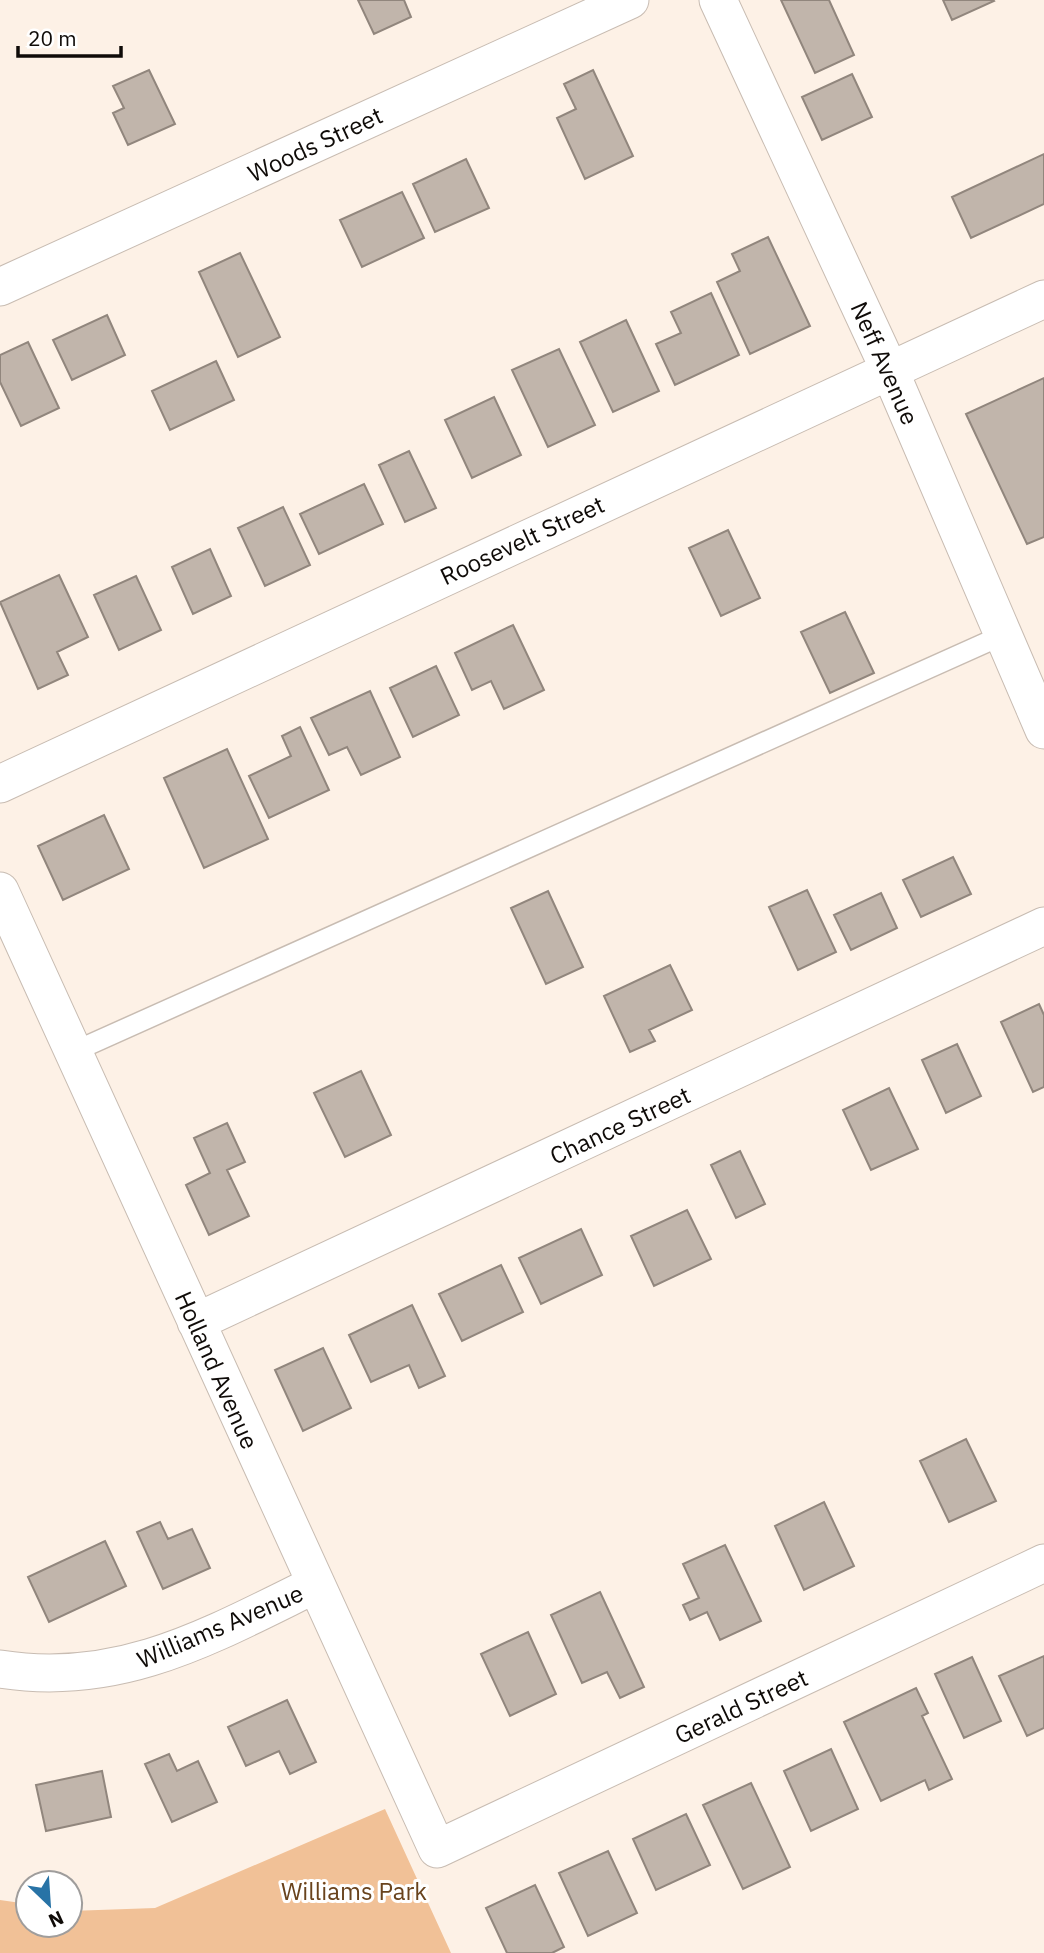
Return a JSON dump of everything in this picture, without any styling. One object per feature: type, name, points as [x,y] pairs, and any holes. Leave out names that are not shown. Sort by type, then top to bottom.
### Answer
[{"type":"street","name":"Woods Street","points":[[0,288],[630,0]]},
{"type":"street","name":"Neff Avenue","points":[[718,0],[889,369],[1044,730]]},
{"type":"street","name":"Roosevelt Street","points":[[0,784],[1044,299]]},
{"type":"street","name":"Holland Avenue","points":[[0,891],[314,1586],[437,1849]]},
{"type":"street","name":"Chance Street","points":[[195,1322],[1044,926]]},
{"type":"street","name":"Gerald Street","points":[[437,1849],[1044,1563]]},
{"type":"street","name":"Williams Avenue","points":[[0,1668],[43,1675],[85,1673],[129,1666],[229,1626],[314,1586]]},
{"type":"lane","points":[[73,1052],[1003,635]]},
{"type":"green space","name":"Williams Park","points":[[385,1809],[451,1953],[0,1953],[0,1900],[14,1902],[14,1939],[84,1939],[84,1911],[155,1908]]},
{"type":"building","points":[[358,0],[404,0],[411,17],[374,34]]},
{"type":"building","points":[[781,0],[829,0],[854,55],[815,73]]},
{"type":"building","points":[[943,0],[993,0],[994,1],[952,20]]},
{"type":"building","points":[[149,70],[175,124],[128,145],[113,113],[124,108],[113,86]]},
{"type":"building","points":[[593,70],[633,156],[585,179],[557,118],[576,109],[564,84]]},
{"type":"building","points":[[852,74],[872,117],[822,140],[802,97]]},
{"type":"building","points":[[1044,154],[1044,204],[971,238],[952,197]]},
{"type":"building","points":[[466,159],[489,208],[435,232],[413,184]]},
{"type":"building","points":[[402,192],[424,238],[362,267],[340,220]]},
{"type":"building","points":[[768,237],[810,326],[750,354],[717,282],[740,271],[732,254]]},
{"type":"building","points":[[240,253],[280,337],[238,357],[199,272]]},
{"type":"building","points":[[711,293],[739,355],[675,385],[656,344],[681,333],[671,312]]},
{"type":"building","points":[[107,315],[125,355],[72,380],[53,340]]},
{"type":"building","points":[[626,320],[659,391],[613,412],[580,342]]},
{"type":"building","points":[[28,342],[59,408],[21,426],[0,382],[0,355]]},
{"type":"building","points":[[559,349],[595,425],[548,447],[512,370]]},
{"type":"building","points":[[216,361],[234,400],[170,430],[152,391]]},
{"type":"building","points":[[1044,378],[1044,537],[1027,544],[966,414]]},
{"type":"building","points":[[494,397],[521,455],[472,478],[445,420]]},
{"type":"building","points":[[409,451],[436,508],[405,522],[379,465]]},
{"type":"building","points":[[364,484],[383,524],[319,554],[300,514]]},
{"type":"building","points":[[283,507],[310,565],[265,586],[238,528]]},
{"type":"building","points":[[728,530],[760,598],[721,616],[689,548]]},
{"type":"building","points":[[210,549],[231,596],[193,614],[172,567]]},
{"type":"building","points":[[59,575],[88,637],[57,652],[68,675],[38,689],[0,602]]},
{"type":"building","points":[[136,576],[161,630],[119,650],[94,595]]},
{"type":"building","points":[[845,612],[874,673],[830,693],[801,632]]},
{"type":"building","points":[[513,625],[544,690],[504,709],[491,681],[472,690],[455,653]]},
{"type":"building","points":[[436,666],[459,715],[413,737],[390,688]]},
{"type":"building","points":[[370,691],[400,757],[361,775],[347,747],[329,755],[311,718]]},
{"type":"building","points":[[300,727],[329,790],[269,818],[249,776],[291,756],[282,736]]},
{"type":"building","points":[[227,749],[268,839],[204,868],[164,778]]},
{"type":"building","points":[[104,815],[129,869],[63,900],[38,846]]},
{"type":"building","points":[[953,857],[971,894],[921,917],[903,880]]},
{"type":"building","points":[[807,890],[836,952],[798,970],[769,907]]},
{"type":"building","points":[[548,891],[583,967],[546,984],[511,908]]},
{"type":"building","points":[[881,893],[897,928],[851,950],[834,915]]},
{"type":"building","points":[[670,965],[692,1010],[649,1030],[655,1041],[630,1052],[604,996]]},
{"type":"building","points":[[1039,1004],[1044,1015],[1044,1087],[1033,1092],[1001,1022]]},
{"type":"building","points":[[957,1044],[981,1096],[946,1113],[922,1060]]},
{"type":"building","points":[[361,1071],[391,1135],[345,1157],[314,1093]]},
{"type":"building","points":[[889,1088],[918,1149],[871,1170],[843,1110]]},
{"type":"building","points":[[227,1123],[245,1162],[227,1170],[249,1216],[209,1235],[186,1185],[210,1173],[194,1138]]},
{"type":"building","points":[[740,1151],[765,1204],[736,1218],[711,1165]]},
{"type":"building","points":[[687,1210],[711,1259],[654,1286],[631,1236]]},
{"type":"building","points":[[581,1229],[602,1275],[541,1304],[519,1258]]},
{"type":"building","points":[[501,1265],[523,1312],[462,1341],[439,1294]]},
{"type":"building","points":[[412,1305],[445,1376],[419,1388],[409,1365],[371,1382],[349,1335]]},
{"type":"building","points":[[323,1348],[351,1408],[303,1431],[275,1370]]},
{"type":"building","points":[[966,1439],[996,1501],[949,1522],[920,1461]]},
{"type":"building","points":[[824,1502],[854,1566],[804,1590],[775,1526]]},
{"type":"building","points":[[160,1522],[168,1539],[192,1529],[210,1568],[163,1589],[137,1532]]},
{"type":"building","points":[[105,1541],[126,1586],[49,1622],[28,1577]]},
{"type":"building","points":[[725,1545],[761,1621],[720,1640],[707,1612],[690,1620],[683,1605],[699,1598],[683,1564]]},
{"type":"building","points":[[600,1592],[644,1687],[620,1698],[607,1672],[582,1683],[551,1615]]},
{"type":"building","points":[[528,1632],[556,1694],[510,1716],[481,1654]]},
{"type":"building","points":[[1044,1656],[1044,1728],[1027,1736],[999,1676]]},
{"type":"building","points":[[972,1657],[1001,1721],[964,1738],[935,1674]]},
{"type":"building","points":[[916,1688],[928,1713],[922,1716],[952,1779],[929,1790],[925,1780],[881,1801],[844,1722]]},
{"type":"building","points":[[287,1700],[316,1762],[290,1774],[279,1751],[246,1766],[228,1727]]},
{"type":"building","points":[[831,1749],[858,1809],[811,1831],[784,1771]]},
{"type":"building","points":[[169,1754],[177,1771],[198,1761],[217,1802],[172,1822],[145,1764]]},
{"type":"building","points":[[102,1771],[111,1817],[46,1831],[36,1785]]},
{"type":"building","points":[[751,1783],[790,1867],[743,1889],[703,1805]]},
{"type":"building","points":[[686,1814],[710,1865],[656,1890],[633,1839]]},
{"type":"building","points":[[608,1851],[637,1913],[588,1936],[559,1873]]},
{"type":"building","points":[[535,1885],[564,1947],[552,1953],[507,1953],[486,1908]]}]
